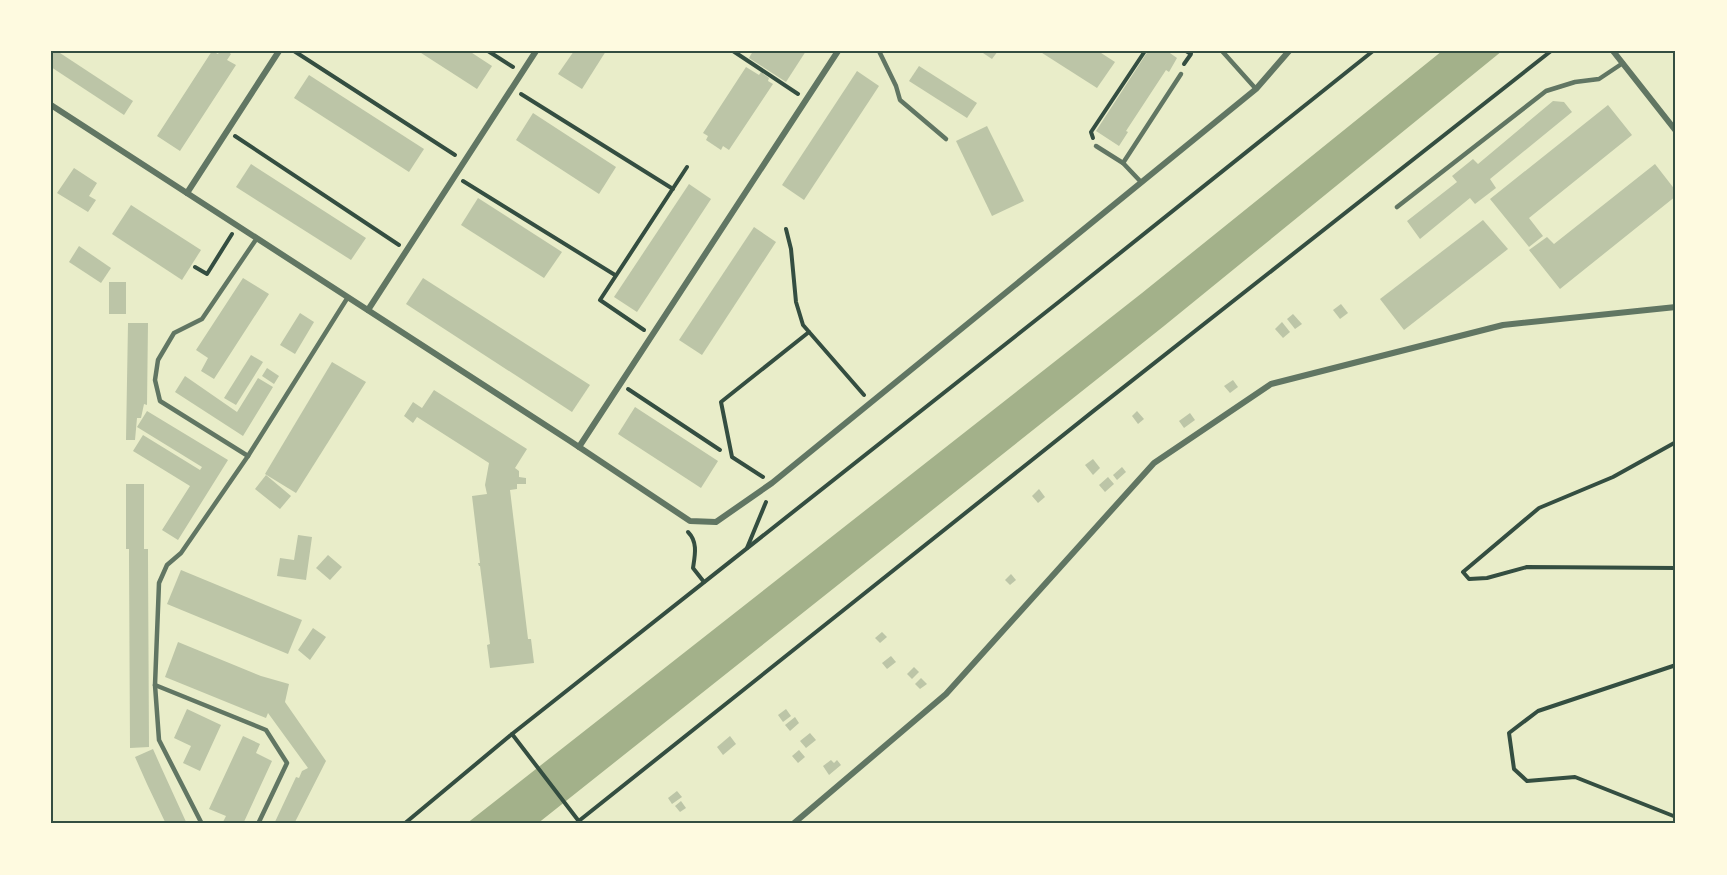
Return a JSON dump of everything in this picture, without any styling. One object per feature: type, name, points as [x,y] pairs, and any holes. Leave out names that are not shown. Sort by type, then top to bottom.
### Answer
[{"type":"street","points":[[187,193],[279,51]]},
{"type":"street","points":[[368,310],[536,51]]},
{"type":"street","points":[[579,447],[838,51]]},
{"type":"street","points":[[51,105],[690,521],[716,522],[772,483],[1256,89],[1288,51]]},
{"type":"street","points":[[1613,51],[1676,131]]},
{"type":"street","points":[[793,824],[946,694],[1154,463],[1271,384],[1503,325],[1676,307]]},
{"type":"lane","points":[[879,51],[896,86],[900,100],[946,139]]},
{"type":"lane","points":[[1222,51],[1256,89]]},
{"type":"lane","points":[[1397,207],[1546,91],[1575,82],[1599,79],[1623,63]]},
{"type":"lane","points":[[1123,163],[1181,74]]},
{"type":"lane","points":[[1096,146],[1123,163],[1141,182]]},
{"type":"lane","points":[[248,456],[160,401],[155,380],[158,360],[174,333],[202,319],[257,238]]},
{"type":"lane","points":[[202,824],[159,740],[155,685],[159,583],[167,565],[182,553],[248,456],[348,297]]},
{"type":"lane","points":[[155,685],[266,730],[287,763],[258,824]]},
{"type":"path","points":[[294,51],[464,161]]},
{"type":"path","points":[[488,51],[522,73]]},
{"type":"path","points":[[733,51],[798,94]]},
{"type":"path","points":[[1096,146],[1091,132],[1145,51]]},
{"type":"path","points":[[404,824],[512,734],[1372,51]]},
{"type":"path","points":[[512,734],[578,823],[970,507],[1551,51]]},
{"type":"path","points":[[512,88],[673,189]]},
{"type":"path","points":[[227,131],[406,249]]},
{"type":"path","points":[[644,330],[600,300],[687,167]]},
{"type":"path","points":[[455,176],[615,275]]},
{"type":"path","points":[[195,267],[207,274],[238,226]]},
{"type":"path","points":[[786,229],[791,249],[796,302],[803,325],[871,403]]},
{"type":"path","points":[[746,549],[772,483],[732,457],[721,402],[809,332]]},
{"type":"path","points":[[620,384],[720,450]]},
{"type":"path","points":[[1676,442],[1613,477],[1539,508],[1463,572],[1469,579],[1487,578],[1527,567],[1676,568]]},
{"type":"path","points":[[690,521],[686,530],[693,537],[696,549],[693,568],[704,582]]},
{"type":"path","points":[[1676,665],[1538,711],[1509,733],[1514,769],[1527,781],[1575,777],[1676,817]]},
{"type":"shaded area","points":[[1442,51],[1502,51],[1164,326],[537,824],[466,824],[1142,293]]},
{"type":"building","points":[[51,51],[60,53],[133,101],[124,115],[51,67]]},
{"type":"building","points":[[212,51],[218,54],[220,51],[227,51],[231,54],[227,60],[236,65],[180,151],[157,136]]},
{"type":"building","points":[[418,51],[469,51],[492,66],[477,89]]},
{"type":"building","points":[[574,51],[606,51],[582,89],[558,74]]},
{"type":"building","points":[[753,51],[806,51],[786,82],[749,58]]},
{"type":"building","points":[[980,51],[998,51],[992,59]]},
{"type":"building","points":[[1039,51],[1098,51],[1115,62],[1097,88]]},
{"type":"building","points":[[1148,51],[1167,51],[1177,58],[1169,72],[1166,70],[1126,131],[1128,132],[1119,146],[1096,131]]},
{"type":"building","points":[[919,66],[977,103],[967,118],[909,81]]},
{"type":"building","points":[[746,67],[759,75],[761,72],[773,84],[729,150],[723,146],[721,150],[706,140],[708,136],[703,133]]},
{"type":"building","points":[[857,71],[879,86],[804,200],[782,185]]},
{"type":"building","points":[[309,75],[424,149],[409,172],[294,98]]},
{"type":"building","points":[[1553,101],[1564,102],[1572,112],[1490,179],[1496,188],[1475,204],[1470,198],[1420,239],[1407,221],[1457,182],[1452,176],[1473,159],[1478,164]]},
{"type":"building","points":[[1608,105],[1632,135],[1529,218],[1543,236],[1529,247],[1490,199]]},
{"type":"building","points":[[533,113],[616,167],[599,194],[516,140]]},
{"type":"building","points":[[987,126],[1024,201],[992,216],[956,141]]},
{"type":"building","points":[[251,164],[366,238],[351,260],[236,187]]},
{"type":"building","points":[[1655,164],[1676,191],[1676,196],[1560,289],[1529,250],[1547,237],[1554,244]]},
{"type":"building","points":[[74,168],[97,183],[89,196],[96,200],[88,212],[57,193]]},
{"type":"building","points":[[689,184],[711,199],[637,312],[614,297]]},
{"type":"building","points":[[478,198],[562,252],[544,278],[461,225]]},
{"type":"building","points":[[131,205],[201,250],[182,280],[112,234]]},
{"type":"building","points":[[1483,220],[1508,249],[1404,330],[1380,299]]},
{"type":"building","points":[[754,227],[776,242],[702,355],[679,340]]},
{"type":"building","points":[[79,246],[111,268],[101,283],[69,262]]},
{"type":"building","points":[[243,278],[269,294],[214,379],[201,371],[208,358],[196,350]]},
{"type":"building","points":[[423,278],[590,385],[572,412],[406,304]]},
{"type":"building","points":[[109,282],[126,282],[126,314],[109,314]]},
{"type":"building","points":[[1341,304],[1348,313],[1340,319],[1333,310]]},
{"type":"building","points":[[300,313],[314,322],[295,354],[280,345]]},
{"type":"building","points":[[1293,314],[1302,324],[1295,329],[1287,319]]},
{"type":"building","points":[[1282,322],[1290,332],[1283,338],[1275,329]]},
{"type":"building","points":[[128,323],[148,323],[147,405],[144,404],[141,418],[137,418],[135,440],[126,440]]},
{"type":"building","points":[[251,355],[263,362],[236,405],[224,398]]},
{"type":"building","points":[[332,362],[366,382],[296,493],[265,474]]},
{"type":"building","points":[[267,368],[279,376],[274,384],[262,376]]},
{"type":"building","points":[[185,376],[237,412],[258,378],[273,387],[243,436],[175,392]]},
{"type":"building","points":[[1233,380],[1238,387],[1230,393],[1224,386]]},
{"type":"building","points":[[434,390],[527,449],[515,468],[519,471],[519,477],[526,478],[526,484],[517,484],[517,489],[510,490],[528,639],[531,639],[534,663],[490,668],[487,645],[490,644],[478,563],[480,563],[472,496],[487,494],[485,485],[489,463],[417,417],[413,423],[404,416],[413,402],[422,408]]},
{"type":"building","points":[[635,407],[718,461],[701,488],[618,434]]},
{"type":"building","points":[[147,411],[228,460],[178,540],[162,530],[190,486],[133,451],[143,435],[200,470],[202,467],[137,427]]},
{"type":"building","points":[[1137,411],[1144,419],[1138,424],[1132,416]]},
{"type":"building","points":[[1190,413],[1195,420],[1184,428],[1179,421]]},
{"type":"building","points":[[1093,459],[1100,468],[1093,475],[1085,465]]},
{"type":"building","points":[[1122,467],[1126,472],[1117,480],[1113,475]]},
{"type":"building","points":[[266,475],[291,496],[280,509],[255,489]]},
{"type":"building","points":[[1108,477],[1114,484],[1105,492],[1099,485]]},
{"type":"building","points":[[126,484],[144,484],[144,549],[148,549],[149,747],[130,748],[129,549],[126,549]]},
{"type":"building","points":[[1039,489],[1045,497],[1038,503],[1032,496]]},
{"type":"building","points":[[298,535],[312,537],[306,580],[277,576],[280,558],[294,560]]},
{"type":"building","points":[[328,555],[342,567],[330,580],[316,568]]},
{"type":"building","points":[[181,570],[302,620],[288,654],[167,604]]},
{"type":"building","points":[[1011,574],[1016,580],[1010,585],[1005,580]]},
{"type":"building","points":[[313,628],[326,637],[310,660],[298,650]]},
{"type":"building","points":[[882,632],[887,637],[880,643],[875,638]]},
{"type":"building","points":[[178,642],[261,676],[289,684],[285,702],[326,761],[294,824],[274,824],[296,777],[299,778],[302,771],[308,768],[268,713],[266,718],[165,677]]},
{"type":"building","points":[[891,656],[896,662],[887,669],[882,663]]},
{"type":"building","points":[[914,667],[919,672],[912,679],[907,674]]},
{"type":"building","points":[[921,678],[927,684],[920,689],[915,684]]},
{"type":"building","points":[[187,709],[221,725],[200,771],[183,763],[191,746],[174,738]]},
{"type":"building","points":[[786,709],[791,716],[783,722],[778,715]]},
{"type":"building","points":[[795,717],[799,723],[790,731],[785,725]]},
{"type":"building","points":[[810,733],[816,740],[806,748],[800,741]]},
{"type":"building","points":[[243,736],[260,744],[256,753],[272,761],[243,824],[222,824],[226,816],[209,809]]},
{"type":"building","points":[[730,736],[736,744],[723,755],[717,747]]},
{"type":"building","points":[[153,749],[187,824],[166,824],[147,784],[135,757]]},
{"type":"building","points":[[799,750],[805,757],[798,763],[792,756]]},
{"type":"building","points":[[831,760],[834,763],[837,760],[841,765],[829,775],[823,766]]},
{"type":"building","points":[[677,791],[682,797],[672,804],[668,798]]},
{"type":"building","points":[[681,801],[686,808],[680,812],[675,806]]}]
